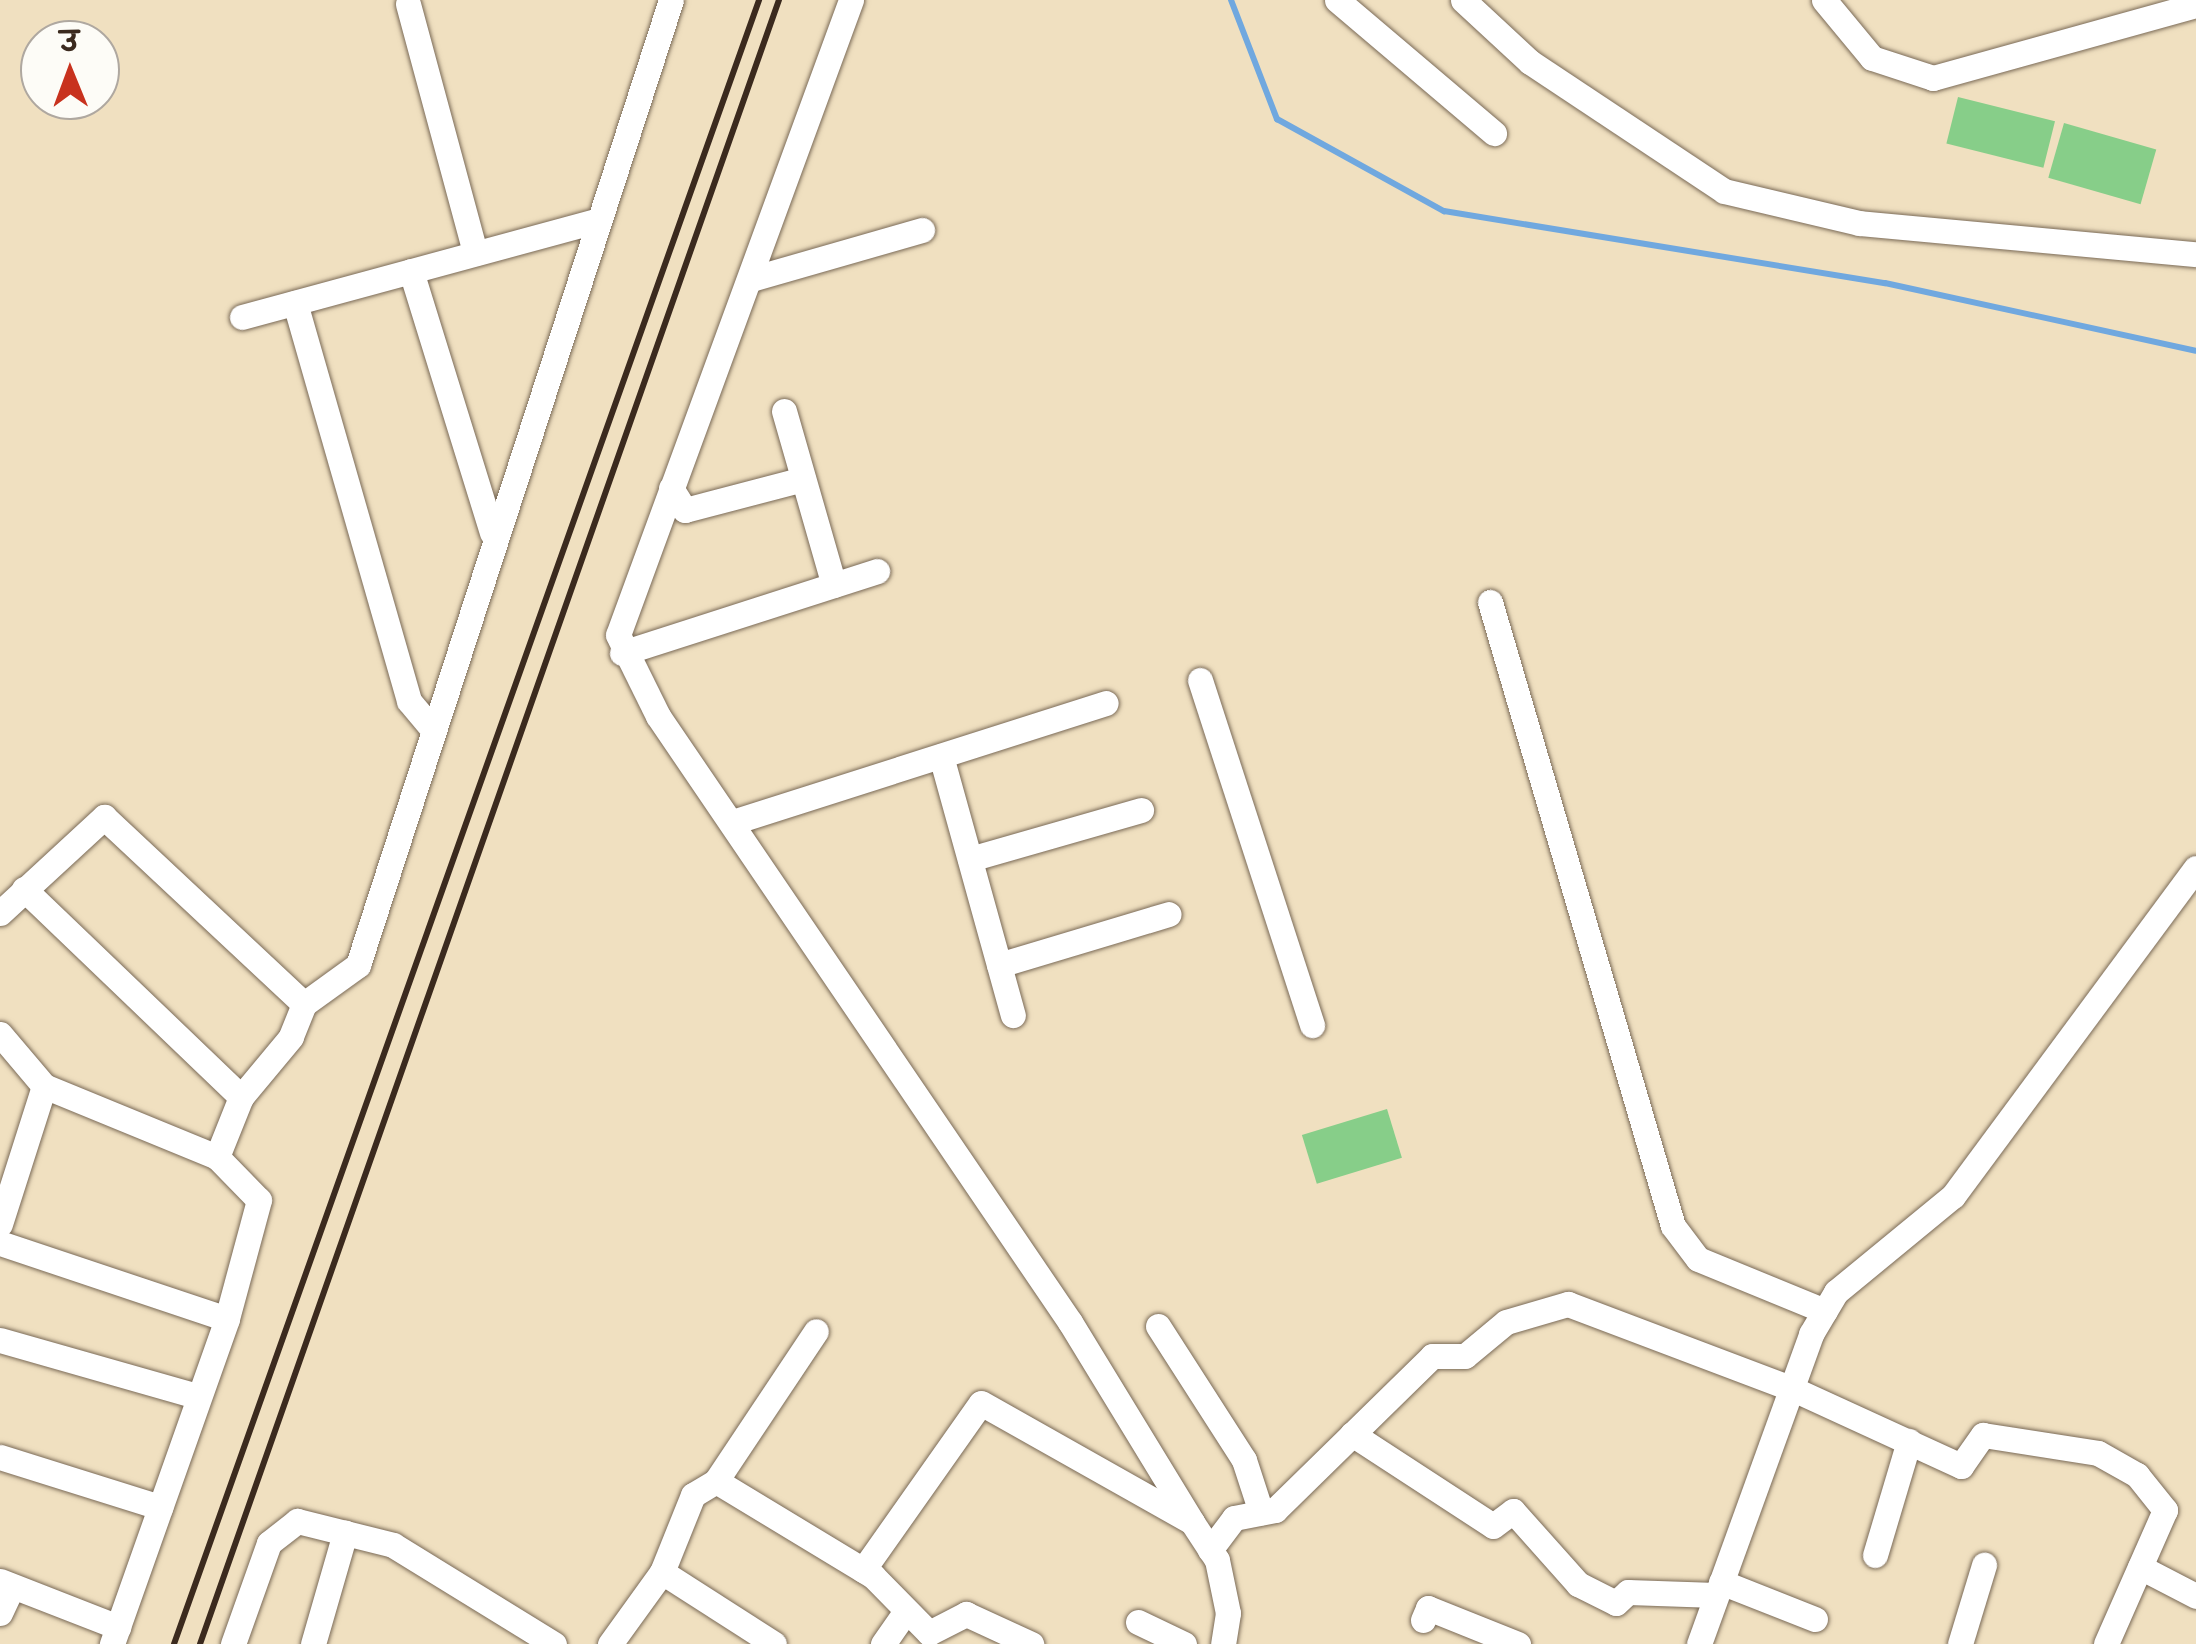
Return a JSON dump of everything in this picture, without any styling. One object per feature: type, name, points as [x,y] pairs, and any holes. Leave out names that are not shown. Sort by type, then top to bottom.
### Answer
[{"type":"street","points":[[217,1157],[241,1098],[291,1037],[304,1004],[358,966],[492,533],[671,0]]},
{"type":"street","points":[[851,0],[752,279],[634,577],[618,635],[622,653],[1210,1550],[1228,1612],[1223,1644]]},
{"type":"street","points":[[1337,0],[1494,133]]},
{"type":"street","points":[[1464,0],[1530,62],[1724,191],[1859,223],[2196,254]]},
{"type":"street","points":[[1824,0],[1872,58],[1933,78],[2196,4]]},
{"type":"street","points":[[408,4],[475,254]]},
{"type":"street","points":[[242,317],[598,220]]},
{"type":"street","points":[[752,279],[922,230]]},
{"type":"street","points":[[411,271],[492,533]]},
{"type":"street","points":[[295,302],[409,701],[432,728]]},
{"type":"street","points":[[784,412],[834,585]]},
{"type":"street","points":[[671,488],[685,510],[803,479]]},
{"type":"street","points":[[622,653],[876,571]]},
{"type":"street","points":[[1490,602],[1673,1226],[1698,1259],[1825,1311]]},
{"type":"street","points":[[1200,680],[1312,1024]]},
{"type":"street","points":[[736,822],[1106,703]]},
{"type":"street","points":[[941,756],[1013,1015]]},
{"type":"street","points":[[970,859],[1142,810]]},
{"type":"street","points":[[0,912],[104,817],[304,1004]]},
{"type":"street","points":[[1699,1644],[1825,1311],[1953,1196],[2196,868]]},
{"type":"street","points":[[24,889],[241,1098]]},
{"type":"street","points":[[999,965],[1170,914]]},
{"type":"street","points":[[0,1034],[44,1086],[217,1157],[259,1200],[228,1319],[196,1396],[115,1636],[4,1594]]},
{"type":"street","points":[[0,1224],[44,1086]]},
{"type":"street","points":[[0,1243],[228,1319]]},
{"type":"street","points":[[1210,1550],[1234,1518],[1275,1510],[1432,1356],[1465,1356],[1506,1322],[1568,1304],[1793,1389],[1961,1466],[1983,1434],[2098,1453],[2137,1475],[2165,1510],[2106,1644]]},
{"type":"street","points":[[1158,1326],[1244,1460],[1261,1512]]},
{"type":"street","points":[[610,1644],[662,1572],[692,1495],[716,1480],[816,1332]]},
{"type":"street","points":[[0,1340],[196,1396]]},
{"type":"street","points":[[863,1570],[981,1403],[1192,1522]]},
{"type":"street","points":[[1352,1434],[1493,1526],[1513,1511],[1578,1584],[1616,1602],[1628,1592],[1719,1588],[1815,1619]]},
{"type":"street","points":[[1875,1555],[1909,1441]]},
{"type":"street","points":[[0,1457],[160,1507]]},
{"type":"street","points":[[716,1480],[863,1570],[929,1634],[966,1614],[1031,1644]]},
{"type":"street","points":[[233,1644],[281,1530],[297,1521],[345,1533],[452,1575],[554,1644]]},
{"type":"street","points":[[312,1644],[345,1533]]},
{"type":"street","points":[[1960,1644],[1984,1565]]},
{"type":"street","points":[[2140,1567],[2196,1596]]},
{"type":"street","points":[[662,1572],[774,1644]]},
{"type":"street","points":[[1424,1620],[1428,1608],[1516,1644]]},
{"type":"street","points":[[883,1644],[906,1611]]},
{"type":"street","points":[[1138,1622],[1184,1644]]},
{"type":"green space","points":[[1958,97],[2055,121],[2043,168],[1946,144]]},
{"type":"green space","points":[[2064,123],[2156,149],[2141,204],[2048,178]]},
{"type":"green space","points":[[1387,1109],[1402,1158],[1317,1184],[1302,1135]]},
{"type":"waterway","points":[[1231,0],[1277,119],[1444,211],[1885,283],[2196,351]]},
{"type":"railway","points":[[174,1644],[759,0]]},
{"type":"railway","points":[[200,1644],[779,0]]}]
